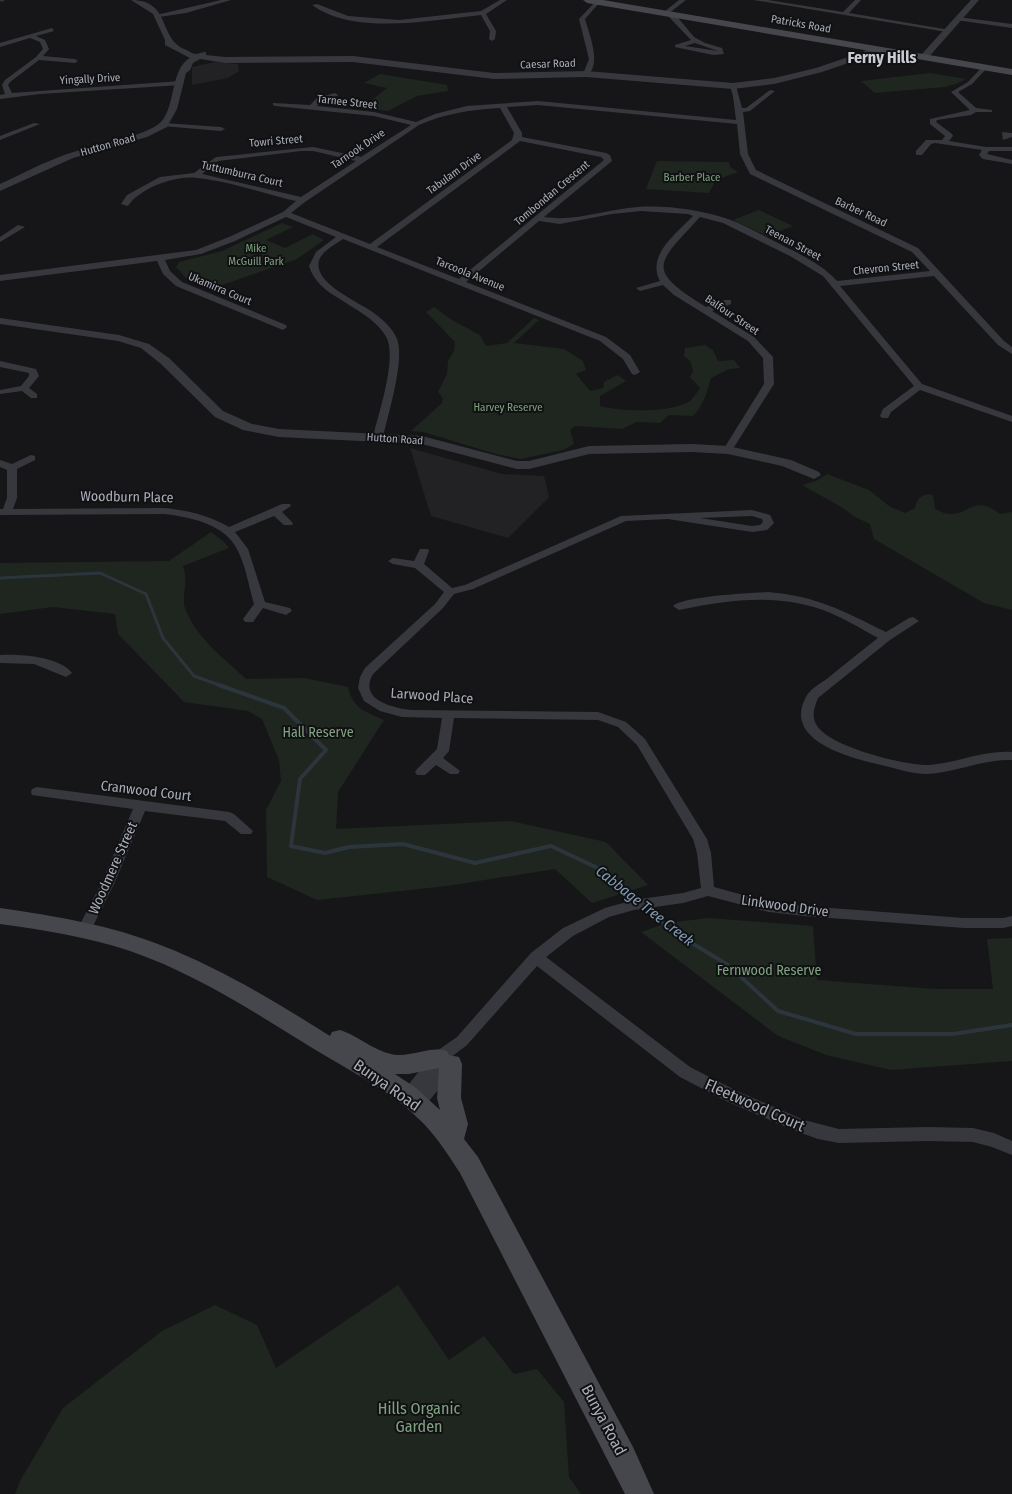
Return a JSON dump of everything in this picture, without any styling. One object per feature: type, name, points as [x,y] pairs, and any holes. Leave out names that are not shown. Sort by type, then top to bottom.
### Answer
[{"type":"main road","name":"Patricks Road","points":[[587,0],[672,17],[695,18],[867,52],[896,52],[924,57]]},
{"type":"main road","points":[[924,57],[1012,72]]},
{"type":"main road","name":"Bunya Road","points":[[0,916],[84,930],[130,943],[179,961],[250,998],[297,1026],[412,1100],[452,1140],[469,1165],[623,1456],[640,1494]]},
{"type":"main road","points":[[297,1026],[326,1031],[388,1064],[445,1061],[448,1090],[456,1124],[452,1140]]},
{"type":"street","points":[[135,0],[152,8],[159,15],[163,32],[169,40],[168,43],[176,49],[198,55]]},
{"type":"street","points":[[159,15],[186,11],[228,0]]},
{"type":"street","points":[[486,0],[502,1]]},
{"type":"street","points":[[683,0],[672,17],[694,41],[704,46],[720,48],[722,52],[713,53],[677,46],[694,41]]},
{"type":"street","points":[[757,0],[947,30]]},
{"type":"street","points":[[844,14],[858,0]]},
{"type":"street","points":[[924,57],[975,0]]},
{"type":"street","points":[[322,2],[315,5],[347,18],[382,22],[412,21],[483,12],[502,1]]},
{"type":"street","points":[[586,74],[592,59],[582,19],[597,2]]},
{"type":"street","points":[[483,12],[493,31],[492,40]]},
{"type":"street","points":[[958,19],[1012,26]]},
{"type":"street","points":[[0,45],[52,30]]},
{"type":"street","points":[[9,95],[5,85],[7,81],[46,50],[46,45],[43,41],[29,36]]},
{"type":"street","points":[[169,40],[198,55]]},
{"type":"street","points":[[176,49],[181,65],[181,83],[173,109],[164,126],[221,129]]},
{"type":"street","name":"Caesar Road","points":[[198,55],[213,59],[264,61],[353,59],[494,76],[586,74],[733,86],[781,80],[819,70],[867,52]]},
{"type":"street","points":[[181,65],[198,55]]},
{"type":"street","name":"Caesar Road","points":[[198,55],[235,60]]},
{"type":"street","points":[[38,58],[75,61]]},
{"type":"street","points":[[181,65],[213,59]]},
{"type":"street","points":[[985,67],[970,83],[954,92],[954,94],[974,110],[990,111]]},
{"type":"street","name":"Yingally Drive","points":[[0,97],[40,92],[181,83]]},
{"type":"street","name":"Barber Road","points":[[733,86],[739,110],[746,162],[753,172],[915,250],[1001,343],[1012,351]]},
{"type":"street","points":[[739,110],[748,110],[772,91]]},
{"type":"street","points":[[311,109],[319,99],[335,95]]},
{"type":"street","name":"Tarnee Street","points":[[275,104],[374,114],[417,124]]},
{"type":"street","name":"Tarnook Drive","points":[[0,278],[160,258],[208,249],[286,214],[302,200],[417,124],[450,111],[502,105],[550,104],[741,122]]},
{"type":"street","points":[[502,105],[518,133],[518,138]]},
{"type":"street","points":[[945,141],[949,136],[932,123],[932,120],[972,113],[974,110]]},
{"type":"street","points":[[0,138],[36,124]]},
{"type":"street","name":"Hutton Road","points":[[0,188],[70,156],[144,135],[164,126]]},
{"type":"street","name":"Tombondan Crescent","points":[[460,283],[608,161],[607,157],[518,138]]},
{"type":"street","name":"Tabulam Drive","points":[[372,247],[518,138]]},
{"type":"street","points":[[919,153],[929,142],[945,141],[986,150],[1012,149]]},
{"type":"street","name":"Towri Street","points":[[196,175],[216,159],[301,149],[363,160]]},
{"type":"street","points":[[986,150],[983,155],[986,157],[1012,162]]},
{"type":"street","name":"Tuttumburra Court","points":[[125,204],[130,197],[163,178],[196,175],[302,200]]},
{"type":"street","name":"Teenan Street","points":[[539,219],[560,222],[612,212],[642,209],[699,214],[726,221],[793,254],[818,269],[835,284],[907,374],[919,386],[1012,419]]},
{"type":"street","name":"Tarcoola Avenue","points":[[286,214],[603,339],[627,357],[635,372]]},
{"type":"street","points":[[640,288],[665,282],[660,273],[659,264],[664,252],[699,214]]},
{"type":"street","points":[[0,240],[21,226]]},
{"type":"street","points":[[343,236],[328,245],[316,257],[314,270],[318,278],[326,286],[374,317],[392,339],[394,354],[378,437]]},
{"type":"street","name":"Ukamirra Court","points":[[160,258],[166,272],[179,284],[283,327]]},
{"type":"street","name":"Chevron Street","points":[[835,284],[938,273]]},
{"type":"street","name":"Balfour Street","points":[[665,282],[677,293],[752,338],[768,357],[769,384],[728,450]]},
{"type":"street","points":[[706,310],[728,302]]},
{"type":"street","name":"Hutton Road","points":[[0,321],[119,338],[145,346],[165,360],[220,414],[241,426],[279,433],[378,437],[434,442],[517,465],[529,465],[589,450],[692,448],[728,450],[786,463],[814,475]]},
{"type":"street","points":[[0,364],[34,371],[34,376],[24,388],[4,392]]},
{"type":"street","points":[[885,416],[886,411],[919,386]]},
{"type":"street","points":[[24,388],[34,396]]},
{"type":"street","points":[[12,468],[31,458]]},
{"type":"street","points":[[0,463],[12,468]]},
{"type":"street","points":[[4,512],[12,498],[12,468]]},
{"type":"street","points":[[228,531],[286,506]]},
{"type":"street","name":"Woodburn Place","points":[[4,512],[164,511],[185,513],[212,522],[228,531],[243,549],[260,604]]},
{"type":"street","points":[[275,512],[288,524]]},
{"type":"street","points":[[393,561],[418,565],[450,592],[469,587],[615,521],[642,516],[671,517],[752,513],[766,517],[769,523],[760,530],[687,521],[671,517]]},
{"type":"street","points":[[418,565],[424,552]]},
{"type":"street","name":"Larwood Place","points":[[450,592],[439,606],[363,678],[362,686],[369,699],[383,708],[404,712],[598,716],[618,720],[631,730],[641,742],[700,839],[704,853],[708,891]]},
{"type":"street","points":[[680,606],[709,600],[779,596],[820,604],[886,637]]},
{"type":"street","points":[[248,619],[260,604],[286,611]]},
{"type":"street","points":[[913,621],[886,637],[812,696],[807,712],[810,725],[820,738],[835,748],[914,769],[930,769],[988,755],[1012,756]]},
{"type":"street","points":[[0,659],[20,659],[51,664],[66,674]]},
{"type":"street","points":[[421,772],[444,751],[449,714]]},
{"type":"street","points":[[435,760],[454,771]]},
{"type":"street","name":"Cranwood Court","points":[[37,792],[229,817],[246,831]]},
{"type":"street","name":"Woodmere Street","points":[[84,930],[103,897],[121,850],[141,806]]},
{"type":"street","points":[[412,1100],[445,1061],[457,1055],[462,1041],[536,957],[568,932],[605,914],[660,900],[683,898],[708,891]]},
{"type":"street","name":"Linkwood Drive","points":[[708,891],[769,907],[804,911],[964,923],[1004,923],[1012,921]]},
{"type":"street","name":"Fleetwood Court","points":[[536,957],[685,1072],[710,1087],[779,1118],[818,1133],[842,1136],[975,1134],[999,1140],[1012,1148]]},
{"type":"shaded area","points":[[215,62],[238,64],[239,71],[228,78],[192,85],[192,67]]},
{"type":"shaded area","points":[[410,448],[502,474],[544,476],[549,497],[508,538],[431,516]]},
{"type":"green space","points":[[930,73],[966,79],[945,87],[875,93],[861,81]]},
{"type":"green space","points":[[380,74],[447,85],[448,91],[417,96],[388,111],[362,108],[387,88],[364,83]]},
{"type":"green space","name":"Barber Place","points":[[657,161],[729,162],[730,167],[738,172],[716,180],[709,193],[646,189]]},
{"type":"green space","points":[[759,210],[793,226],[767,236],[733,220]]},
{"type":"green space","name":"Mike McGuill Park","points":[[282,223],[293,227],[266,240],[285,248],[313,234],[324,240],[297,259],[211,289],[186,278],[176,267],[179,262],[222,251]]},
{"type":"green space","name":"Harvey Reserve","points":[[434,307],[452,320],[480,335],[486,346],[507,343],[534,318],[539,320],[514,343],[564,349],[583,361],[586,370],[576,374],[590,391],[603,388],[604,382],[618,375],[626,381],[600,396],[600,406],[609,408],[646,410],[671,408],[690,401],[700,388],[690,377],[693,371],[690,361],[684,356],[685,348],[705,345],[713,350],[718,361],[734,360],[740,368],[729,369],[711,378],[702,403],[693,416],[669,415],[660,423],[637,422],[622,429],[575,426],[570,430],[574,444],[563,450],[521,459],[496,454],[423,432],[411,431],[442,403],[443,399],[438,392],[447,374],[448,361],[454,351],[455,342],[426,312]]},
{"type":"green space","points":[[827,474],[869,490],[889,506],[905,513],[915,508],[917,501],[926,495],[933,495],[935,509],[946,513],[955,514],[981,505],[989,507],[1000,514],[1012,512],[1012,610],[984,603],[874,539],[870,524],[802,485],[816,481]]},
{"type":"green space","name":"Hall Reserve","points":[[211,532],[229,548],[183,566],[185,572],[185,608],[196,629],[211,647],[246,679],[304,678],[348,687],[357,705],[384,720],[338,792],[336,829],[511,821],[606,842],[648,885],[592,903],[555,869],[447,886],[317,900],[267,877],[266,810],[281,781],[279,760],[262,719],[248,711],[184,702],[118,634],[115,614],[53,607],[0,614],[0,563],[169,561]]},
{"type":"green space","name":"Fernwood Reserve","points":[[708,918],[813,926],[817,980],[934,989],[993,989],[987,939],[1012,938],[1012,1061],[891,1070],[826,1055],[778,1036],[641,932],[667,923]]},
{"type":"green space","name":"Hills Organic Garden","points":[[398,1285],[449,1360],[484,1336],[514,1374],[537,1369],[564,1402],[569,1477],[581,1494],[15,1494],[20,1481],[63,1408],[162,1331],[215,1305],[257,1325],[276,1368]]},
{"type":"waterway","name":"Cabbage Tree Creek","points":[[0,578],[100,573],[146,594],[163,638],[194,676],[222,686]]},
{"type":"waterway","name":"Cabbage Tree Creek","points":[[219,685],[284,708],[326,750],[300,779],[291,846],[325,853],[349,847],[403,844],[475,863],[551,846],[604,871],[672,931],[728,965],[778,1011],[856,1034],[953,1034],[1012,1025]]},
{"type":"district","name":"Ferny Hills","points":[[882,57]]}]
